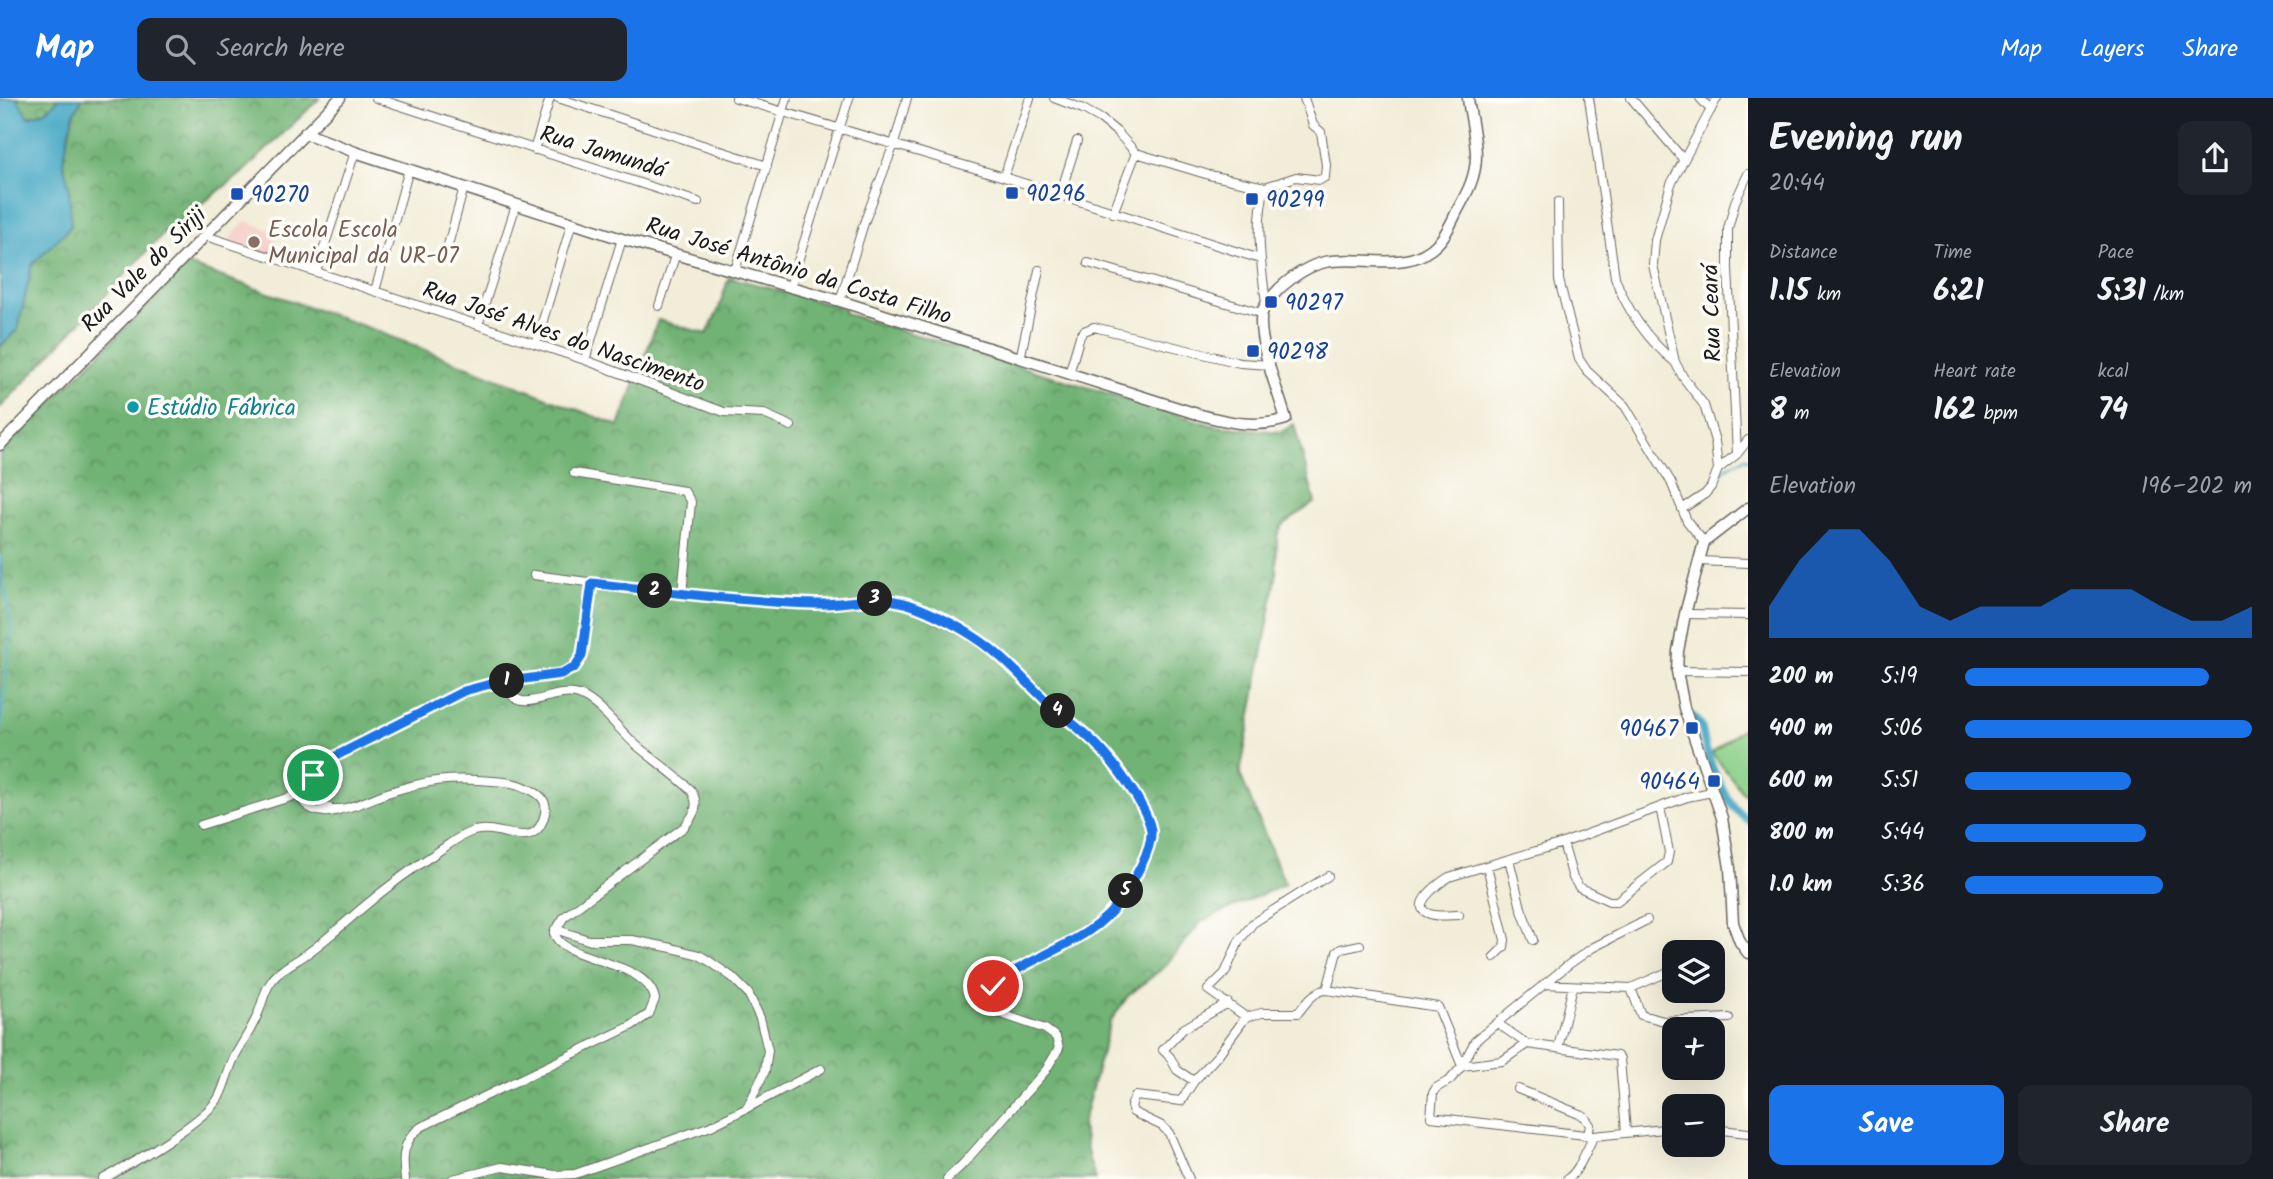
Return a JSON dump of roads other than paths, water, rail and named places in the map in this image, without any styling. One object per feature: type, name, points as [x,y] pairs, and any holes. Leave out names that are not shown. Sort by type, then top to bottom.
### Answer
[{"type":"street","name":"Rua Vale do Siriji","points":[[0,445],[340,98]]},
{"type":"street","name":"Rua Jamundá","points":[[376,98],[698,202]]},
{"type":"street","points":[[410,109],[413,98]]},
{"type":"street","points":[[534,150],[550,98]]},
{"type":"street","points":[[558,98],[767,166]]},
{"type":"street","points":[[736,98],[1004,177],[1259,259]]},
{"type":"street","points":[[735,271],[787,98]]},
{"type":"street","points":[[790,287],[849,98]]},
{"type":"street","points":[[841,302],[864,223],[894,144],[907,98]]},
{"type":"street","points":[[1004,177],[1030,98]]},
{"type":"street","points":[[1054,98],[1101,118],[1136,153],[1209,175],[1265,187],[1296,177],[1320,180],[1325,177],[1321,132],[1313,125],[1304,98]]},
{"type":"street","points":[[1264,308],[1286,283],[1314,265],[1333,261],[1407,260],[1421,256],[1439,242],[1474,176],[1476,148],[1468,98]]},
{"type":"street","points":[[1589,98],[1615,277],[1623,297],[1651,339],[1675,362]]},
{"type":"street","points":[[1631,98],[1683,159]]},
{"type":"street","points":[[1700,98],[1711,110]]},
{"type":"street","points":[[1682,509],[1710,487],[1717,469],[1715,441],[1704,405],[1675,362],[1655,284],[1653,252],[1671,184],[1717,98]]},
{"type":"street","name":"Rua José Antônio da Costa Filho","points":[[305,133],[355,152],[675,256],[841,302],[1219,420],[1258,424],[1286,419],[1270,365]]},
{"type":"street","points":[[1060,195],[1077,141]]},
{"type":"street","points":[[316,272],[355,152]]},
{"type":"street","points":[[1113,213],[1136,153]]},
{"type":"street","points":[[375,291],[409,169]]},
{"type":"street","name":"Rua Ceará","points":[[1737,454],[1728,229],[1735,202],[1748,174]]},
{"type":"street","points":[[448,245],[464,187]]},
{"type":"street","points":[[1069,374],[1080,336],[1088,328],[1099,327],[1240,363],[1270,365],[1264,344],[1264,308],[1259,259],[1265,187]]},
{"type":"street","points":[[1558,202],[1559,281],[1579,359],[1587,371],[1625,406],[1665,470],[1687,521],[1704,542]]},
{"type":"street","points":[[478,325],[516,205]]},
{"type":"street","points":[[536,344],[572,222]]},
{"type":"street","name":"Rua José Alves do Nascimento","points":[[206,236],[585,360],[724,412],[764,414],[791,426]]},
{"type":"street","points":[[585,360],[622,239]]},
{"type":"street","points":[[659,306],[675,256]]},
{"type":"street","points":[[1088,263],[1264,308]]},
{"type":"street","points":[[1020,359],[1039,270]]},
{"type":"street","points":[[1717,469],[1737,454],[1748,440]]},
{"type":"street","points":[[574,473],[684,491],[688,494],[691,502],[682,594]]},
{"type":"street","points":[[1748,509],[1704,542],[1685,614],[1677,671],[1684,708],[1722,818],[1730,868],[1732,923],[1748,953]]},
{"type":"street","points":[[1698,561],[1748,563]]},
{"type":"street","points":[[534,575],[718,598],[815,604],[862,599],[909,604],[979,640],[1088,736],[1128,783],[1148,818],[1152,833],[1149,849],[1122,898],[1111,912],[1079,937],[1007,975],[989,992],[988,1003],[993,1011],[1045,1029],[1056,1037],[1059,1048],[1046,1070],[947,1179]]},
{"type":"street","points":[[103,1179],[212,1108],[234,1058],[256,1019],[267,988],[280,972],[329,938],[384,889],[462,836],[484,829],[494,829],[520,836],[530,835],[537,829],[546,810],[545,802],[541,796],[524,786],[452,778],[434,779],[339,810],[319,813],[307,807],[300,794],[299,782],[302,774],[313,765],[320,764],[464,691],[568,671],[579,663],[584,648],[592,583]]},
{"type":"street","points":[[1685,614],[1748,615]]},
{"type":"street","points":[[1677,671],[1748,672]]},
{"type":"street","points":[[405,1179],[404,1147],[421,1127],[631,1026],[649,1014],[656,999],[649,985],[631,973],[562,945],[554,937],[555,929],[564,917],[684,827],[697,807],[696,798],[684,783],[635,744],[590,701],[581,696],[561,693],[527,702],[520,701],[508,694],[503,682]]},
{"type":"street","points":[[320,764],[313,775],[313,790],[324,805],[339,810]]},
{"type":"street","points":[[1459,915],[1429,914],[1422,906],[1423,901],[1433,888],[1449,877],[1563,843],[1687,797],[1712,792]]},
{"type":"street","points":[[201,825],[300,794]]},
{"type":"street","points":[[1563,843],[1573,878],[1579,887],[1609,901],[1617,901],[1667,862],[1669,852],[1660,807]]},
{"type":"street","points":[[1509,859],[1521,908],[1533,940]]},
{"type":"street","points":[[1487,866],[1506,940],[1504,947],[1494,957]]},
{"type":"street","points":[[1246,1017],[1208,990],[1225,973],[1245,932],[1268,912],[1328,876]]},
{"type":"street","points":[[1647,920],[1592,948],[1475,1041],[1451,1080],[1436,1088],[1433,1093],[1431,1117],[1591,1136],[1662,1129]]},
{"type":"street","points":[[555,929],[588,940],[632,940],[685,951],[709,961],[740,985],[755,1005],[768,1050],[765,1070],[747,1108]]},
{"type":"street","points":[[1327,990],[1337,952],[1360,945]]},
{"type":"street","points":[[1544,984],[1631,988],[1662,975]]},
{"type":"street","points":[[1558,1048],[1573,986]]},
{"type":"street","points":[[1631,988],[1641,1015],[1664,1021],[1729,1018]]},
{"type":"street","points":[[1189,1179],[1169,1133],[1162,1126],[1133,1112],[1131,1106],[1135,1096],[1181,1101],[1246,1017],[1262,1013],[1298,1013],[1310,998],[1321,990],[1438,1007],[1462,1066]]},
{"type":"street","points":[[1194,1082],[1177,1070],[1163,1050],[1183,1029],[1227,1003]]},
{"type":"street","points":[[1497,1023],[1527,1044],[1617,1056],[1620,1059],[1626,1132]]},
{"type":"street","points":[[1462,1066],[1502,1061],[1527,1044]]},
{"type":"street","points":[[453,1179],[502,1167],[555,1175],[575,1174],[711,1126],[821,1069]]},
{"type":"street","points":[[1518,1089],[1589,1120],[1591,1136],[1577,1171],[1567,1179]]},
{"type":"street","points":[[1725,1130],[1748,1133]]},
{"type":"water","points":[[17,98],[28,117],[46,111],[60,98],[82,98],[73,116],[63,161],[69,187],[71,226],[32,265],[18,329],[0,347],[0,99]]},
{"type":"waterway","points":[[1719,475],[1728,467],[1748,459]]},
{"type":"waterway","points":[[0,556],[11,628],[0,732]]},
{"type":"waterway","points":[[1691,715],[1701,727],[1709,758],[1722,788],[1740,814],[1748,820]]},
{"type":"place","name":"90296","points":[[1012,193]]},
{"type":"place","name":"90270","points":[[237,194]]},
{"type":"place","name":"90299","points":[[1252,199]]},
{"type":"place","name":"Escola Escola Municipal da UR-07","points":[[254,242]]},
{"type":"place","name":"90297","points":[[1271,302]]},
{"type":"place","name":"90298","points":[[1253,351]]},
{"type":"place","name":"Estúdio Fábrica","points":[[133,407]]},
{"type":"place","name":"90467","points":[[1692,728]]},
{"type":"place","name":"90464","points":[[1714,781]]}]
